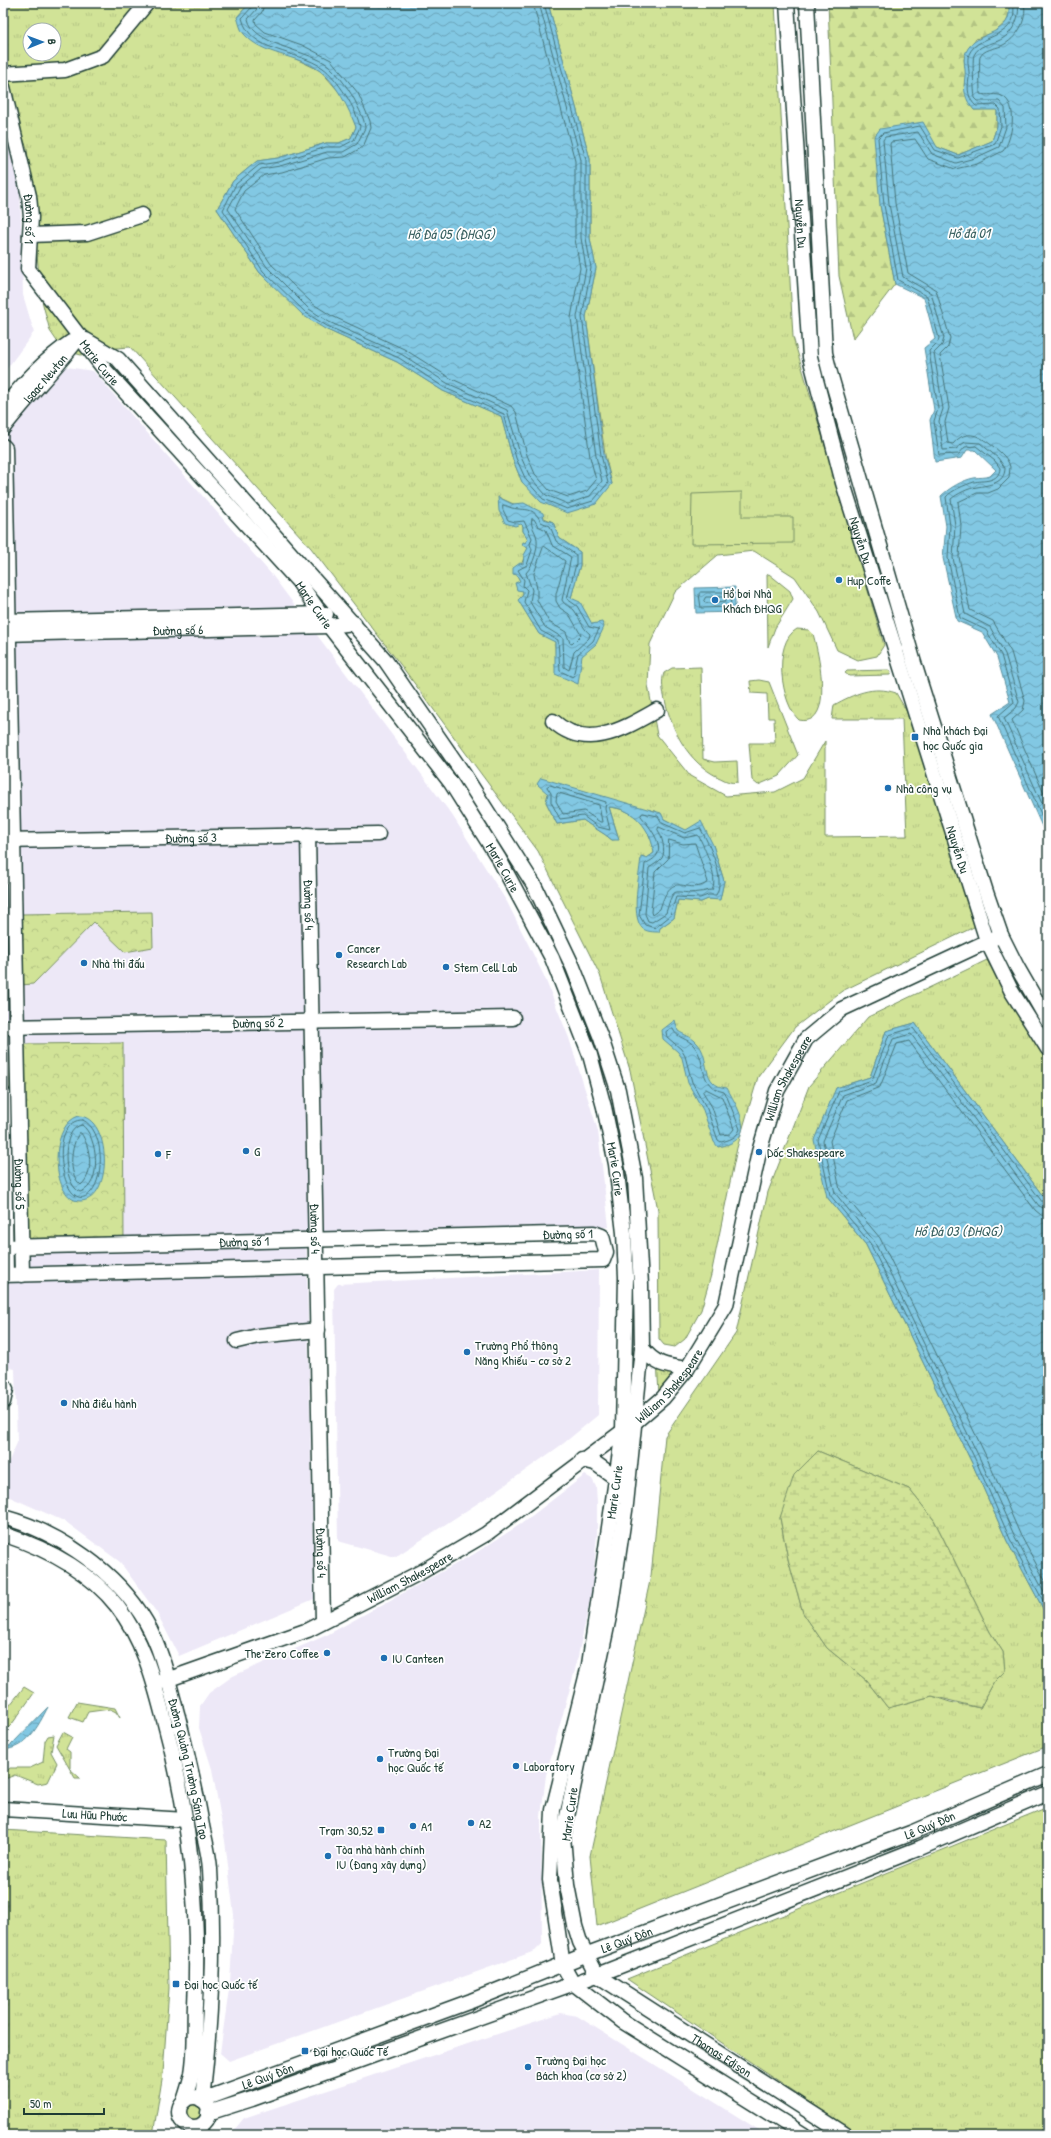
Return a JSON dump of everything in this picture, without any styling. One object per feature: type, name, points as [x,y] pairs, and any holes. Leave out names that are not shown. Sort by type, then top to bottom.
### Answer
[{"type":"street","points":[[3,74],[65,70],[103,56],[147,3]]},
{"type":"street","name":"Nguyễn Du","points":[[787,3],[810,357],[843,483],[987,941],[1010,986],[1048,1049]]},
{"type":"street","name":"Nguyễn Du","points":[[807,3],[825,353],[914,663],[1001,935],[1016,967],[1048,1021]]},
{"type":"street","name":"Đường số 1","points":[[3,87],[29,196],[30,235],[28,269],[80,336]]},
{"type":"street","points":[[30,235],[87,233],[142,215]]},
{"type":"street","name":"Isaac Newton","points":[[3,408],[20,386],[51,355],[80,336]]},
{"type":"street","name":"Isaac Newton","points":[[3,428],[29,394],[61,362],[80,336]]},
{"type":"street","name":"Marie Curie","points":[[80,336],[118,359],[236,493],[354,623],[385,660],[463,773],[534,885],[573,967],[601,1038],[618,1090],[635,1178],[641,1285],[642,1348],[626,1504],[610,1612],[564,1836],[567,1885],[575,1926],[586,1955],[596,1975]]},
{"type":"street","name":"Marie Curie","points":[[80,336],[105,370],[298,581],[325,620],[451,783],[499,859],[552,958],[590,1055],[604,1107],[616,1164],[624,1233],[626,1323],[624,1431],[589,1665],[553,1810],[550,1880],[563,1965]]},
{"type":"street","points":[[810,357],[825,353]]},
{"type":"street","name":"Đường số 5","points":[[3,446],[5,448],[10,1027],[22,1275]]},
{"type":"street","name":"Đường số 6","points":[[325,620],[343,611]]},
{"type":"street","name":"Đường số 6","points":[[6,627],[325,620],[354,623]]},
{"type":"street","points":[[553,720],[576,733],[598,736],[617,732],[657,710]]},
{"type":"street","name":"Đường số 3","points":[[8,841],[378,834]]},
{"type":"street","name":"Đường số 4","points":[[308,835],[323,1622]]},
{"type":"street","points":[[499,859],[513,853]]},
{"type":"street","name":"William Shakespeare","points":[[161,1682],[284,1639],[323,1622],[421,1572],[480,1538],[582,1460],[624,1431],[663,1398],[686,1369],[726,1305],[759,1152],[777,1091],[806,1039],[842,1009],[1001,935]]},
{"type":"street","name":"Đường số 2","points":[[10,1027],[513,1018]]},
{"type":"street","name":"Đường số 5","points":[[3,1094],[4,1275]]},
{"type":"street","name":"Đường số 1","points":[[4,1247],[594,1233],[602,1236],[606,1252],[603,1260],[4,1275]]},
{"type":"street","points":[[237,1341],[258,1336],[318,1330]]},
{"type":"street","points":[[642,1348],[651,1360],[666,1366],[686,1369]]},
{"type":"street","points":[[3,1384],[6,1389],[3,1402]]},
{"type":"street","points":[[582,1460],[594,1463],[616,1478]]},
{"type":"street","name":"Đường Quảng Trường Sáng Tạo","points":[[3,1517],[32,1527],[85,1557],[106,1574],[127,1595],[146,1621],[159,1647],[161,1682],[186,1820],[196,1903],[197,1952],[192,2072],[184,2101]]},
{"type":"street","name":"Đường Quảng Trường Sáng Tạo","points":[[3,1534],[24,1541],[53,1554],[97,1585],[117,1606],[133,1630],[161,1682],[193,1774],[210,1867],[212,1966],[207,2058],[202,2100]]},
{"type":"street","name":"Lê Quý Đôn","points":[[202,2100],[471,2001],[586,1955],[913,1832],[1048,1774]]},
{"type":"street","points":[[1001,1794],[1009,1810]]},
{"type":"street","name":"Lê Quý Đôn","points":[[208,2113],[252,2099],[596,1975],[920,1848],[1048,1794]]},
{"type":"street","name":"Lưu Hữu Phước","points":[[3,1809],[186,1820]]},
{"type":"street","points":[[913,1832],[920,1848]]},
{"type":"street","points":[[563,1965],[573,1983]]},
{"type":"street","name":"Thomas Edison","points":[[596,1975],[846,2135]]},
{"type":"street","name":"Thomas Edison","points":[[573,1983],[622,2021],[804,2135]]},
{"type":"street","points":[[471,2001],[477,2018]]},
{"type":"street","points":[[722,2084],[734,2063]]},
{"type":"street","points":[[182,2121],[188,2126],[199,2130],[206,2121],[208,2108],[202,2100],[193,2098],[184,2101],[179,2110],[182,2121],[182,2135]]},
{"type":"shaded area","points":[[9,142],[20,188],[23,295],[34,332],[3,374],[3,145]]},
{"type":"shaded area","points":[[54,365],[93,371],[272,575],[452,815],[507,902],[544,976],[569,1038],[598,1131],[609,1227],[306,1234],[314,1599],[179,1656],[157,1613],[120,1562],[66,1522],[3,1494],[3,1474],[17,1443],[15,1369],[3,1366],[3,432]]},
{"type":"shaded area","name":"Trường Phổ thông Năng Khiếu - cơ sở 2","points":[[599,1270],[598,1415],[564,1443],[492,1494],[395,1557],[338,1541],[334,1289],[338,1284]]},
{"type":"shaded area","name":"Trường Đại học Quốc tế","points":[[585,1475],[592,1479],[596,1487],[597,1502],[597,1534],[592,1591],[575,1670],[546,1775],[541,1816],[542,1944],[535,1951],[229,2061],[220,2053],[230,1982],[234,1915],[225,1841],[212,1769],[199,1728],[200,1706],[209,1693],[233,1676],[327,1635],[474,1554],[521,1524]]},
{"type":"shaded area","name":"Trường Đại học Bách khoa (cơ sở 2)","points":[[561,2013],[577,2016],[767,2135],[230,2135],[244,2118]]},
{"type":"green space","points":[[3,3],[250,3],[237,17],[296,59],[321,71],[346,100],[356,127],[351,138],[339,143],[326,143],[278,158],[257,161],[233,181],[217,209],[260,273],[325,329],[397,362],[443,391],[501,416],[513,460],[522,482],[612,484],[605,455],[586,317],[596,268],[590,238],[590,159],[548,3],[775,3],[793,337],[884,645],[877,656],[858,660],[837,650],[819,612],[795,577],[754,551],[718,555],[675,592],[650,644],[648,685],[657,735],[690,776],[726,796],[775,792],[803,778],[825,741],[825,837],[907,836],[902,719],[832,719],[834,705],[856,694],[872,690],[896,693],[907,712],[976,926],[842,991],[795,1027],[758,1077],[737,1148],[711,1275],[701,1310],[685,1339],[675,1347],[664,1345],[659,1339],[658,1210],[630,1070],[600,975],[538,851],[403,668],[311,548],[130,347],[104,349],[81,355],[63,350],[50,331],[41,297],[27,148],[13,115],[3,69]],"holes":[[[498,497],[553,522],[559,538],[580,552],[580,565],[571,598],[582,606],[591,624],[596,644],[556,674],[555,641],[539,634],[522,606],[523,591],[517,589],[520,581],[517,575],[528,548],[523,542],[525,543],[528,539],[523,531],[523,526]],[[548,794],[656,811],[664,819],[713,845],[724,881],[720,899],[708,899],[701,902],[678,900],[674,918],[660,928],[642,856],[647,858],[654,853],[650,835],[646,827],[627,812],[609,807],[619,839],[612,840],[583,820],[557,824],[546,802]]]},
{"type":"green space","points":[[828,3],[1008,3],[1010,11],[1007,21],[995,32],[976,39],[964,59],[966,73],[964,86],[974,110],[997,109],[997,126],[992,141],[958,155],[937,147],[880,205],[895,284],[853,339],[839,276]]},
{"type":"green space","points":[[742,492],[742,517],[793,517],[793,543],[691,544],[692,494]]},
{"type":"green space","points":[[769,574],[790,591],[793,599],[775,628],[768,647],[767,575]]},
{"type":"green space","points":[[797,629],[809,630],[813,634],[821,671],[822,686],[821,701],[818,712],[810,719],[799,720],[788,701],[782,674],[784,647],[789,636]]},
{"type":"green space","points":[[701,667],[703,759],[715,762],[737,761],[738,782],[730,782],[718,777],[707,771],[698,763],[690,754],[677,734],[668,712],[664,697],[664,673],[672,668]]},
{"type":"green space","points":[[847,671],[891,671],[890,675],[849,676],[845,673]]},
{"type":"green space","points":[[759,680],[769,682],[798,755],[779,776],[758,785],[752,780],[749,743],[775,743],[774,718],[768,718],[767,694],[751,693],[750,681]]},
{"type":"green space","points":[[152,912],[153,947],[125,952],[94,922],[33,984],[21,985],[21,914]]},
{"type":"green space","points":[[987,960],[1048,1062],[1048,1203],[915,1023],[886,1031],[870,1077],[836,1088],[827,1197],[866,1245],[972,1463],[1007,1541],[1048,1618],[1048,1746],[597,1926],[590,1856],[651,1576],[665,1436],[736,1333],[768,1192],[809,1086],[868,1017]],"holes":[[[818,1451],[909,1489],[934,1520],[990,1632],[1003,1652],[1005,1671],[994,1682],[980,1708],[950,1702],[932,1696],[888,1708],[866,1680],[827,1648],[803,1613],[788,1559],[780,1518],[787,1501]]]},
{"type":"green space","points":[[123,1043],[124,1246],[27,1245],[23,1044]]},
{"type":"green space","points":[[10,1047],[13,1048],[15,1237],[12,1235]]},
{"type":"green space","points":[[657,1361],[680,1365],[659,1394]]},
{"type":"green space","points":[[818,1451],[909,1489],[934,1520],[990,1632],[1003,1652],[1005,1671],[994,1682],[980,1708],[932,1696],[888,1708],[866,1680],[827,1648],[803,1613],[788,1559],[780,1518],[794,1475]]},
{"type":"green space","points":[[24,1687],[34,1693],[12,1724],[3,1733],[3,1714]]},
{"type":"green space","points":[[77,1702],[115,1708],[120,1718],[116,1712],[110,1709],[88,1712],[83,1722],[69,1717]]},
{"type":"green space","points":[[63,1732],[72,1737],[66,1749],[70,1752],[70,1769],[80,1778],[75,1778],[56,1745]]},
{"type":"green space","points":[[54,1735],[51,1752],[57,1763],[48,1782],[38,1784],[15,1775],[5,1779],[3,1774],[10,1768],[30,1768],[43,1762],[45,1741],[48,1736]]},
{"type":"green space","points":[[1048,1807],[1048,2135],[859,2135],[627,1979]]},
{"type":"green space","points":[[3,1830],[166,1840],[169,1988],[163,2073],[153,2135],[3,2135]]},
{"type":"green space","points":[[194,2100],[199,2101],[205,2107],[205,2117],[199,2123],[194,2124],[189,2123],[183,2117],[182,2112],[183,2107],[189,2101]]},
{"type":"water","name":"Hồ Đá 05 (ĐHQG)","points":[[250,3],[548,3],[590,159],[590,238],[596,268],[586,317],[604,455],[612,484],[596,504],[567,513],[541,502],[522,482],[513,460],[501,416],[443,391],[397,362],[325,329],[304,316],[260,273],[217,209],[233,181],[257,161],[278,158],[326,143],[339,143],[351,138],[356,127],[350,112],[337,89],[320,71],[311,65],[261,47],[244,34],[237,17]]},
{"type":"water","name":"Hồ đá 01","points":[[1008,3],[1048,3],[1048,840],[992,714],[1010,702],[997,657],[982,632],[957,621],[943,558],[946,526],[941,496],[961,482],[974,478],[990,476],[996,470],[975,450],[967,450],[962,458],[935,462],[930,420],[934,410],[924,348],[935,339],[924,298],[895,284],[880,205],[874,137],[880,129],[923,122],[937,147],[958,155],[992,141],[997,126],[997,110],[974,110],[967,99],[964,81],[964,58],[971,45],[978,39],[994,32],[1006,22],[1009,14]]},
{"type":"water","points":[[498,497],[512,504],[524,503],[543,513],[544,519],[553,522],[559,538],[580,552],[580,565],[571,598],[580,602],[592,624],[602,622],[604,627],[596,644],[582,656],[578,684],[555,674],[555,642],[539,634],[518,600],[523,595],[523,591],[517,590],[515,583],[520,581],[517,575],[513,574],[513,568],[520,563],[523,564],[524,555],[528,548],[522,545],[523,542],[525,543],[528,539],[521,524],[515,526],[505,523],[499,511]]},
{"type":"water","name":"Hồ bơi Nhà Khách ĐHQG","points":[[735,587],[735,612],[696,613],[695,588]]},
{"type":"water","points":[[541,778],[661,813],[664,819],[686,830],[701,821],[713,845],[724,881],[720,900],[708,899],[701,902],[678,900],[674,918],[660,928],[659,932],[650,932],[642,928],[638,922],[636,904],[641,856],[647,858],[654,853],[645,828],[640,821],[626,811],[609,807],[619,840],[612,840],[583,820],[557,824],[546,802],[548,794],[537,784]]},
{"type":"water","points":[[675,1020],[678,1031],[693,1039],[701,1049],[709,1077],[719,1086],[727,1088],[737,1107],[741,1116],[742,1132],[738,1138],[730,1143],[718,1147],[714,1142],[703,1110],[688,1083],[682,1058],[678,1052],[663,1039],[662,1030]]},
{"type":"water","name":"Hồ Đá 03 (ĐHQG)","points":[[915,1023],[1048,1203],[1048,1618],[1007,1541],[972,1463],[866,1245],[827,1197],[814,1140],[836,1088],[870,1077],[886,1031]]},
{"type":"water","points":[[79,1116],[90,1120],[97,1129],[102,1143],[104,1158],[103,1173],[99,1187],[92,1197],[81,1201],[71,1198],[64,1190],[59,1177],[57,1163],[58,1147],[62,1133],[69,1122]]},
{"type":"water","points":[[48,1707],[36,1728],[26,1741],[12,1748],[3,1750],[12,1744]]},
{"type":"place","name":"Hup Coffe","points":[[839,580]]},
{"type":"place","name":"Hồ bơi Nhà Khách ĐHQG","points":[[715,600]]},
{"type":"place","name":"Nhà khách Đại học Quốc gia","points":[[915,737]]},
{"type":"place","name":"Nhà công vụ","points":[[888,788]]},
{"type":"place","name":"Cancer Research Lab","points":[[339,955]]},
{"type":"place","name":"Nhà thi đấu","points":[[84,963]]},
{"type":"place","name":"Stem Cell Lab","points":[[446,967]]},
{"type":"place","name":"G","points":[[246,1151]]},
{"type":"place","name":"Dốc Shakespeare","points":[[759,1152]]},
{"type":"place","name":"F","points":[[158,1154]]},
{"type":"place","name":"Trường Phổ thông Năng Khiếu - cơ sở 2","points":[[467,1352]]},
{"type":"place","name":"Nhà điều hành","points":[[64,1403]]},
{"type":"place","name":"The Zero Coffee","points":[[327,1653]]},
{"type":"place","name":"IU Canteen","points":[[384,1658]]},
{"type":"place","name":"Trường Đại học Quốc tế","points":[[380,1759]]},
{"type":"place","name":"Laboratory","points":[[516,1766]]},
{"type":"place","name":"A2","points":[[471,1823]]},
{"type":"place","name":"A1","points":[[413,1826]]},
{"type":"place","name":"Trạm 30,52","points":[[381,1830]]},
{"type":"place","name":"Tòa nhà hành chính IU (Đang xây dựng)","points":[[328,1856]]},
{"type":"place","name":"Đại học Quốc tế","points":[[176,1984]]},
{"type":"place","name":"Đại học Quốc Tế","points":[[305,2051]]},
{"type":"place","name":"Trường Đại học Bách khoa (cơ sở 2)","points":[[528,2067]]}]
